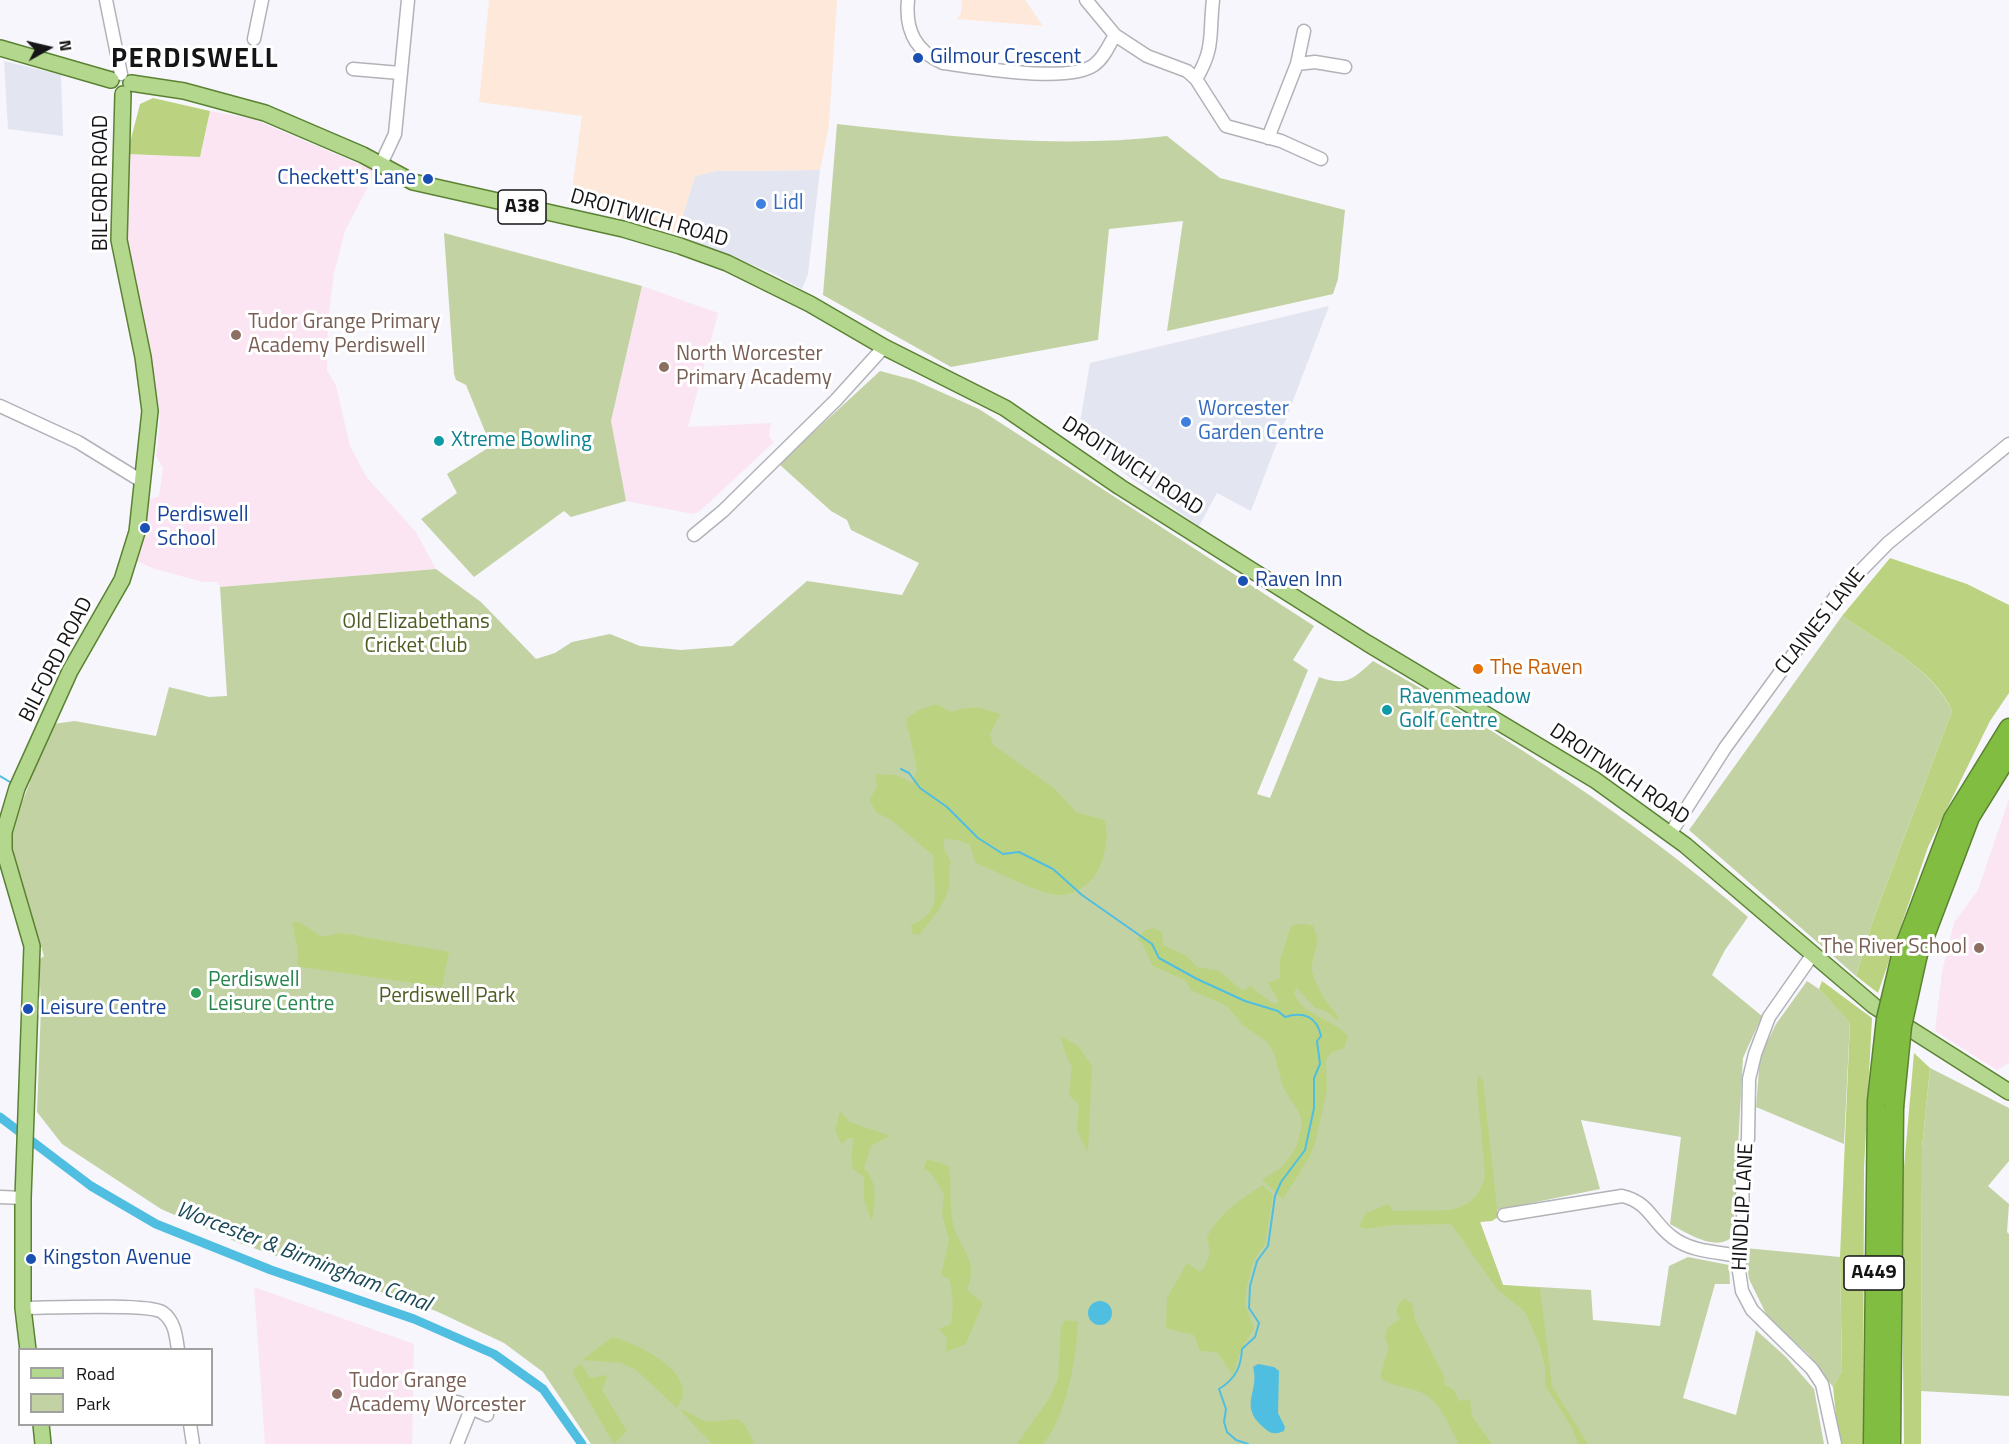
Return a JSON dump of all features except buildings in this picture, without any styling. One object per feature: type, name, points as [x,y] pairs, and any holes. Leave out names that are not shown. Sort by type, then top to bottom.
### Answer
[{"type":"highway","name":"A449","points":[[1891,1444],[1886,1019],[1953,819],[2009,728]]},
{"type":"highway","name":"A449","points":[[1909,955],[1970,816],[2009,753]]},
{"type":"highway","name":"A449","points":[[1874,1444],[1886,1104]]},
{"type":"main road","name":"DROITWICH ROAD","points":[[0,48],[121,83],[183,91],[265,113],[381,164],[413,182],[623,229],[689,249],[759,279],[884,347],[1005,408],[1120,487],[1351,633],[1595,780],[1670,834],[1874,1006],[2009,1092]]},
{"type":"main road","name":"BILFORD ROAD","points":[[28,1348],[22,1308],[23,1198],[27,1158],[32,946],[4,850],[4,811],[20,782],[70,670],[122,580],[136,532],[150,404],[119,240],[121,83]]},
{"type":"main road","points":[[41,1426],[43,1444]]},
{"type":"street","points":[[106,0],[121,83]]},
{"type":"street","points":[[254,39],[262,0]]},
{"type":"street","points":[[381,164],[395,134],[408,0]]},
{"type":"street","points":[[908,0],[910,34],[917,46],[928,56],[943,63],[1054,75],[1083,70],[1100,59],[1116,35]]},
{"type":"street","points":[[1086,0],[1116,35],[1147,56],[1187,71],[1196,79],[1226,126],[1268,138],[1321,159]]},
{"type":"street","points":[[1196,79],[1208,60],[1216,6]]},
{"type":"street","points":[[1268,138],[1297,64],[1304,32]]},
{"type":"street","points":[[1297,64],[1315,62],[1345,67]]},
{"type":"street","points":[[353,69],[400,73]]},
{"type":"street","points":[[694,535],[723,511],[836,399],[884,347]]},
{"type":"street","points":[[0,406],[78,442],[142,482]]},
{"type":"street","name":"CLAINES LANE","points":[[1670,834],[1725,748],[1836,596],[1888,543],[2009,444]]},
{"type":"street","name":"HINDLIP LANE","points":[[1813,954],[1769,1017],[1755,1054],[1749,1079],[1740,1256],[1743,1291],[1752,1310],[1812,1369],[1822,1384],[1835,1444]]},
{"type":"street","points":[[1504,1215],[1622,1196],[1636,1199],[1671,1237],[1688,1246],[1740,1256]]},
{"type":"street","points":[[0,1197],[23,1198]]},
{"type":"street","points":[[22,1308],[92,1307],[160,1311],[170,1318],[176,1332],[178,1348]]},
{"type":"street","points":[[458,1401],[487,1415]]},
{"type":"street","points":[[457,1444],[471,1409]]},
{"type":"street","points":[[190,1426],[193,1444]]},
{"type":"shaded area","points":[[489,0],[837,0],[829,125],[820,170],[716,171],[695,176],[677,234],[570,204],[582,116],[479,102]]},
{"type":"shaded area","points":[[962,0],[1025,0],[1043,26],[957,19],[961,13]]},
{"type":"shaded area","points":[[4,61],[61,75],[63,136],[8,129]]},
{"type":"shaded area","name":"Tudor Grange Primary Academy Perdiswell","points":[[210,111],[253,119],[376,171],[345,231],[334,273],[328,319],[327,370],[336,386],[350,446],[367,478],[416,532],[436,569],[220,587],[217,582],[203,582],[155,569],[134,560],[148,500],[159,496],[163,468],[156,456],[160,420],[158,399],[127,240],[127,154],[200,157]]},
{"type":"shaded area","points":[[820,170],[808,274],[802,289],[772,273],[677,234],[695,176],[716,171]]},
{"type":"shaded area","name":"North Worcester Primary Academy","points":[[642,286],[718,313],[688,427],[771,423],[769,436],[774,442],[699,512],[693,514],[626,501],[616,461],[611,421]]},
{"type":"shaded area","points":[[1329,306],[1251,511],[1217,493],[1199,526],[1077,440],[1090,363]]},
{"type":"shaded area","name":"The River School","points":[[2009,799],[2009,1063],[1997,1070],[1935,1031],[1942,972],[1954,923],[1978,890]]},
{"type":"shaded area","name":"Tudor Grange Academy Worcester","points":[[254,1287],[414,1344],[412,1444],[265,1444]]},
{"type":"green space","points":[[153,98],[210,111],[200,157],[127,154],[140,104]]},
{"type":"green space","points":[[837,124],[960,136],[1043,141],[1125,140],[1167,136],[1220,178],[1345,210],[1338,279],[1333,294],[1167,331],[1183,221],[1109,229],[1098,340],[951,367],[823,295]]},
{"type":"green space","points":[[444,233],[642,286],[611,421],[626,501],[571,517],[564,511],[474,577],[421,519],[457,493],[447,474],[491,446],[466,385],[456,380],[454,374]]},
{"type":"green space","points":[[880,371],[914,380],[979,409],[1314,626],[1293,660],[1308,670],[1257,794],[1270,798],[1319,677],[1343,681],[1354,677],[1373,661],[1519,748],[1614,812],[1748,917],[1725,950],[1712,975],[1762,1016],[1743,1058],[1733,1236],[1719,1243],[1711,1242],[1670,1224],[1681,1137],[1581,1120],[1600,1189],[1492,1211],[1480,1222],[1503,1285],[1591,1290],[1593,1320],[1660,1326],[1669,1266],[1688,1257],[1729,1265],[1730,1284],[1715,1284],[1683,1398],[1736,1415],[1756,1330],[1786,1357],[1814,1389],[1824,1444],[591,1444],[543,1372],[504,1343],[436,1311],[239,1243],[161,1209],[62,1144],[37,1112],[41,1007],[39,960],[44,956],[14,857],[11,831],[30,782],[29,778],[53,724],[75,721],[156,736],[169,687],[209,697],[227,696],[220,587],[436,569],[481,602],[536,659],[555,653],[572,642],[610,634],[640,646],[681,650],[732,646],[807,581],[902,595],[919,563],[851,530],[847,520],[831,511],[779,464]]},
{"type":"green space","points":[[1890,558],[1967,584],[2009,605],[2009,693],[1990,721],[1928,847],[1878,993],[1856,976],[1873,920],[1952,711],[1944,696],[1919,670],[1888,646],[1842,616]]},
{"type":"green space","points":[[1842,616],[1888,646],[1919,670],[1944,696],[1952,711],[1873,920],[1856,976],[1689,830]]},
{"type":"green space","points":[[936,704],[951,712],[964,708],[976,708],[1000,714],[990,734],[993,745],[1055,789],[1076,812],[1104,820],[1107,835],[1106,846],[1096,874],[1087,884],[1069,894],[1044,892],[975,862],[970,845],[958,840],[944,839],[944,849],[951,862],[948,892],[937,912],[919,935],[912,933],[911,925],[922,919],[933,905],[935,896],[934,856],[890,819],[877,813],[869,800],[877,787],[875,774],[896,775],[912,783],[917,770],[906,719],[919,710]]},
{"type":"green space","points":[[293,921],[303,924],[322,937],[340,933],[449,952],[442,987],[301,967],[297,964],[298,953]]},
{"type":"green space","points":[[1293,925],[1313,926],[1317,937],[1312,967],[1315,980],[1326,1001],[1339,1017],[1337,1020],[1326,1011],[1315,1008],[1297,988],[1294,992],[1297,1000],[1309,1011],[1335,1025],[1348,1036],[1344,1048],[1331,1053],[1326,1060],[1327,1090],[1315,1143],[1309,1158],[1283,1199],[1262,1180],[1282,1167],[1296,1148],[1302,1125],[1300,1114],[1283,1087],[1274,1053],[1267,1042],[1243,1025],[1227,1006],[1191,990],[1185,980],[1153,966],[1142,943],[1137,939],[1144,931],[1153,928],[1162,932],[1163,945],[1185,955],[1197,967],[1219,971],[1243,991],[1250,986],[1273,1004],[1279,1002],[1268,983],[1280,978],[1280,960],[1290,929]]},
{"type":"green space","points":[[1807,981],[1819,989],[1850,1021],[1844,1144],[1756,1107],[1760,1057],[1776,1024]]},
{"type":"green space","points":[[1822,981],[1872,1018],[1864,1168],[1863,1444],[1839,1444],[1833,1387],[1842,1371],[1840,1257],[1850,1022],[1819,989]]},
{"type":"green space","points":[[1060,1036],[1077,1045],[1092,1066],[1088,1152],[1077,1131],[1079,1105],[1069,1095],[1072,1065],[1067,1058]]},
{"type":"green space","points":[[1914,1053],[1930,1068],[1922,1148],[1921,1444],[1904,1444],[1901,1202]]},
{"type":"green space","points":[[1930,1068],[2009,1108],[2009,1161],[1988,1186],[2009,1204],[2007,1232],[2009,1234],[2009,1396],[1921,1391],[1922,1148]]},
{"type":"green space","points":[[1479,1076],[1483,1081],[1498,1217],[1492,1221],[1480,1222],[1503,1285],[1540,1288],[1552,1386],[1588,1444],[1578,1444],[1571,1426],[1545,1385],[1545,1367],[1540,1346],[1525,1312],[1497,1289],[1451,1224],[1395,1225],[1366,1229],[1359,1226],[1366,1213],[1389,1204],[1392,1211],[1450,1210],[1463,1206],[1478,1193],[1485,1174],[1477,1087]]},
{"type":"green space","points":[[840,1111],[850,1122],[890,1136],[871,1146],[864,1168],[874,1186],[872,1221],[864,1200],[864,1177],[853,1169],[851,1158],[854,1138],[848,1138],[842,1144],[835,1131]]},
{"type":"green space","points":[[927,1159],[949,1166],[953,1223],[970,1262],[971,1270],[967,1290],[983,1303],[966,1344],[946,1352],[947,1339],[939,1329],[951,1324],[952,1318],[953,1301],[949,1279],[941,1275],[949,1239],[942,1215],[944,1193],[930,1172],[924,1168]]},
{"type":"green space","points":[[1263,1185],[1273,1195],[1265,1244],[1253,1262],[1246,1291],[1245,1304],[1254,1328],[1241,1350],[1233,1375],[1217,1352],[1200,1351],[1194,1335],[1166,1328],[1167,1298],[1187,1263],[1200,1272],[1206,1264],[1209,1256],[1207,1237],[1218,1220],[1238,1201]]},
{"type":"green space","points":[[1745,1248],[1840,1257],[1842,1371],[1833,1387],[1808,1354],[1768,1318],[1749,1279]]},
{"type":"green space","points":[[1405,1299],[1412,1304],[1415,1320],[1443,1374],[1445,1385],[1454,1390],[1459,1401],[1470,1399],[1472,1416],[1492,1444],[1459,1444],[1439,1407],[1433,1401],[1420,1392],[1393,1385],[1380,1377],[1389,1346],[1385,1339],[1387,1329],[1400,1318],[1396,1312],[1399,1303]]},
{"type":"green space","points":[[1065,1320],[1078,1322],[1073,1369],[1058,1419],[1043,1444],[1017,1444],[1050,1397],[1058,1379],[1061,1327]]},
{"type":"green space","points":[[612,1337],[650,1353],[674,1372],[681,1383],[683,1395],[677,1408],[635,1369],[621,1363],[582,1360]]},
{"type":"green space","points":[[581,1364],[590,1378],[608,1375],[602,1390],[627,1431],[614,1444],[573,1374],[575,1368]]},
{"type":"green space","points":[[680,1410],[687,1411],[706,1421],[735,1419],[740,1421],[749,1432],[754,1444],[712,1444]]},
{"type":"water","points":[[1100,1301],[1109,1304],[1112,1313],[1109,1322],[1100,1325],[1091,1322],[1088,1313],[1091,1304]]},
{"type":"water","points":[[1258,1364],[1274,1367],[1279,1371],[1278,1413],[1285,1427],[1284,1431],[1273,1433],[1268,1431],[1252,1412],[1253,1367]]},
{"type":"waterway","points":[[901,769],[909,773],[920,788],[947,807],[978,838],[1003,854],[1019,852],[1053,869],[1082,895],[1152,944],[1159,958],[1197,979],[1245,1001],[1278,1011],[1285,1017],[1292,1015],[1309,1017],[1319,1029],[1321,1036],[1317,1041],[1320,1064],[1314,1078],[1314,1108],[1305,1150],[1281,1182],[1275,1196],[1268,1246],[1257,1261],[1250,1286],[1249,1308],[1259,1323],[1255,1337],[1242,1349],[1236,1372],[1219,1389],[1226,1409],[1224,1422],[1227,1432],[1236,1440],[1248,1444]]},
{"type":"waterway","points":[[0,776],[10,782]]},
{"type":"waterway","name":"Worcester & Birmingham Canal","points":[[0,1117],[91,1186],[156,1224],[271,1270],[414,1319],[494,1354],[543,1389],[582,1444]]},
{"type":"place","name":"Gilmour Crescent","points":[[918,58]]},
{"type":"place","name":"Checkett's Lane","points":[[428,179]]},
{"type":"place","name":"Lidl","points":[[761,204]]},
{"type":"place","name":"Tudor Grange Primary Academy Perdiswell","points":[[236,335]]},
{"type":"place","name":"North Worcester Primary Academy","points":[[664,367]]},
{"type":"place","name":"Worcester Garden Centre","points":[[1186,422]]},
{"type":"place","name":"Xtreme Bowling","points":[[439,441]]},
{"type":"place","name":"Perdiswell School","points":[[145,528]]},
{"type":"place","name":"Raven Inn","points":[[1243,581]]},
{"type":"place","name":"The Raven","points":[[1478,669]]},
{"type":"place","name":"Ravenmeadow Golf Centre","points":[[1387,710]]},
{"type":"place","name":"The River School","points":[[1979,948]]},
{"type":"place","name":"Perdiswell Leisure Centre","points":[[196,993]]},
{"type":"place","name":"Leisure Centre","points":[[28,1009]]},
{"type":"place","name":"Kingston Avenue","points":[[31,1259]]},
{"type":"place","name":"Tudor Grange Academy Worcester","points":[[337,1394]]},
{"type":"district","name":"PERDISWELL","points":[[195,60]]},
{"type":"park label","name":"Old Elizabethans Cricket Club","points":[[416,635]]},
{"type":"park label","name":"Perdiswell Park","points":[[447,997]]}]
